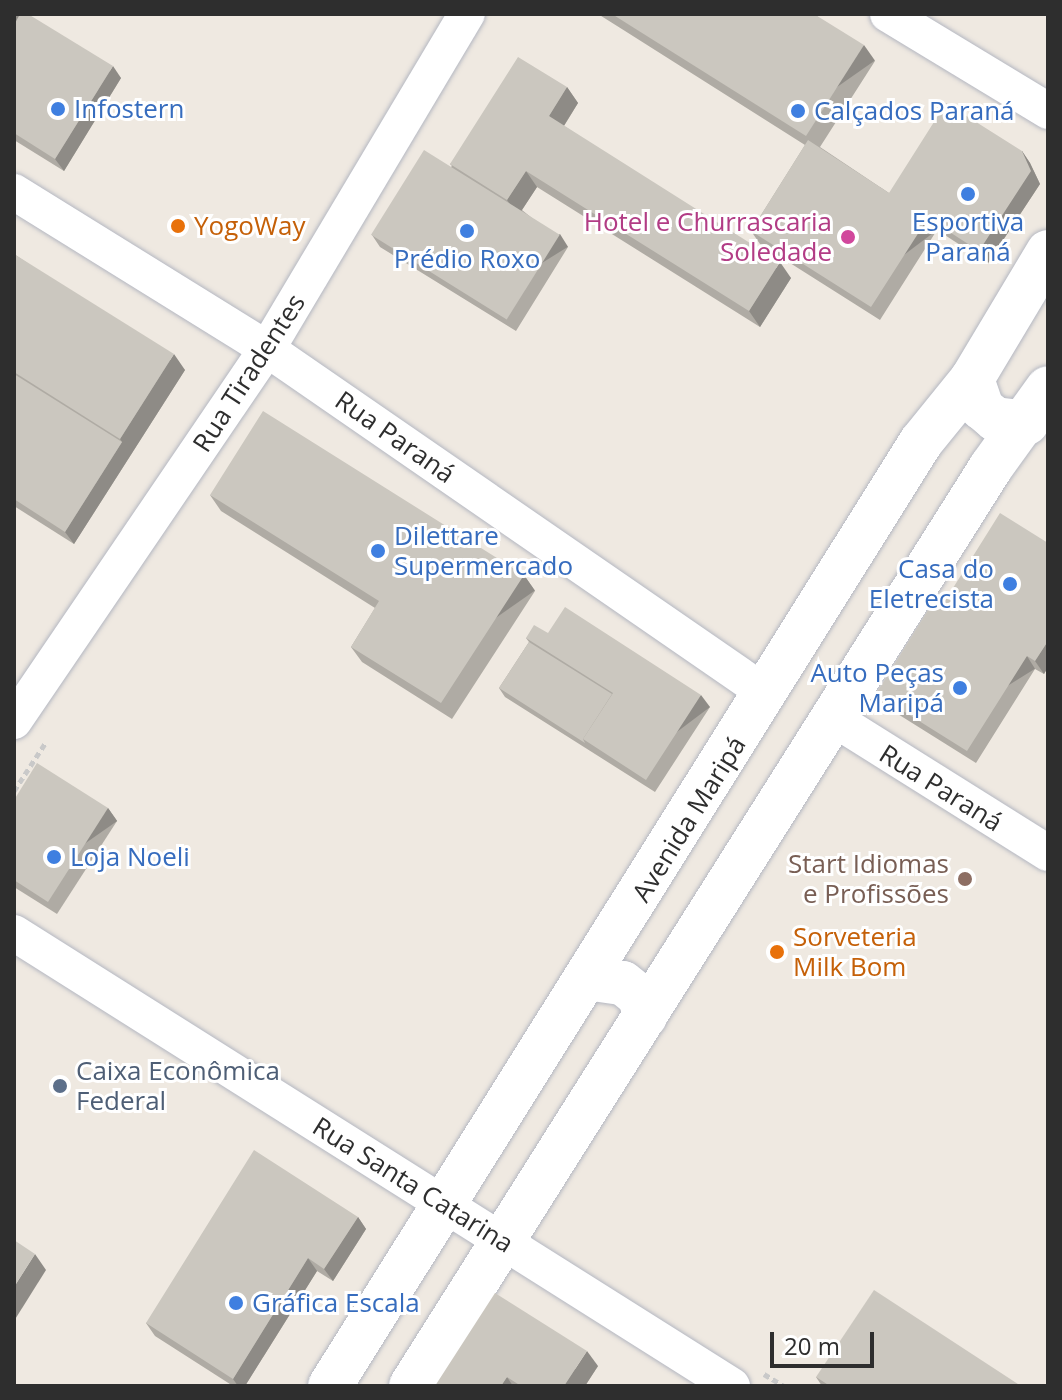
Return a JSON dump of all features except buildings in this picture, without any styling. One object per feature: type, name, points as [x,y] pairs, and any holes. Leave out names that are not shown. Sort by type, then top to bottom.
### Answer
[{"type":"main road","name":"Avenida Maripá","points":[[330,1386],[767,694],[921,442],[972,379],[1048,252]]},
{"type":"main road","points":[[972,379],[982,408],[995,419],[1037,406]]},
{"type":"main road","points":[[411,1386],[982,486],[1037,406]]},
{"type":"main road","points":[[921,442],[966,449],[982,486]]},
{"type":"main road","points":[[628,914],[645,944],[660,951],[686,952]]},
{"type":"main road","points":[[586,978],[623,983],[640,997],[645,1016]]},
{"type":"main road","points":[[446,1206],[509,1232]]},
{"type":"street","name":"Rua Tiradentes","points":[[14,721],[267,349],[467,14]]},
{"type":"street","points":[[888,14],[1048,111]]},
{"type":"street","name":"Rua Paraná","points":[[14,192],[267,349],[767,694]]},
{"type":"street","name":"Rua Paraná","points":[[836,720],[1048,853]]},
{"type":"street","name":"Rua Santa Catarina","points":[[14,933],[446,1206]]},
{"type":"street","name":"Rua Santa Catarina","points":[[509,1232],[732,1386]]},
{"type":"place","name":"Infostern","points":[[58,109]]},
{"type":"place","name":"Calçados Paraná","points":[[798,111]]},
{"type":"place","name":"Esportiva Paraná","points":[[968,194]]},
{"type":"place","name":"YogoWay","points":[[178,226]]},
{"type":"place","name":"Prédio Roxo","points":[[467,231]]},
{"type":"place","name":"Hotel e Churrascaria Soledade","points":[[848,237]]},
{"type":"place","name":"Dilettare Supermercado","points":[[378,551]]},
{"type":"place","name":"Casa do Eletrecista","points":[[1010,584]]},
{"type":"place","name":"Auto Peças Maripá","points":[[960,688]]},
{"type":"place","name":"Loja Noeli","points":[[54,857]]},
{"type":"place","name":"Start Idiomas e Profissões","points":[[965,879]]},
{"type":"place","name":"Sorveteria Milk Bom","points":[[777,952]]},
{"type":"place","name":"Caixa Econômica Federal","points":[[60,1086]]},
{"type":"place","name":"Gráfica Escala","points":[[236,1303]]}]
